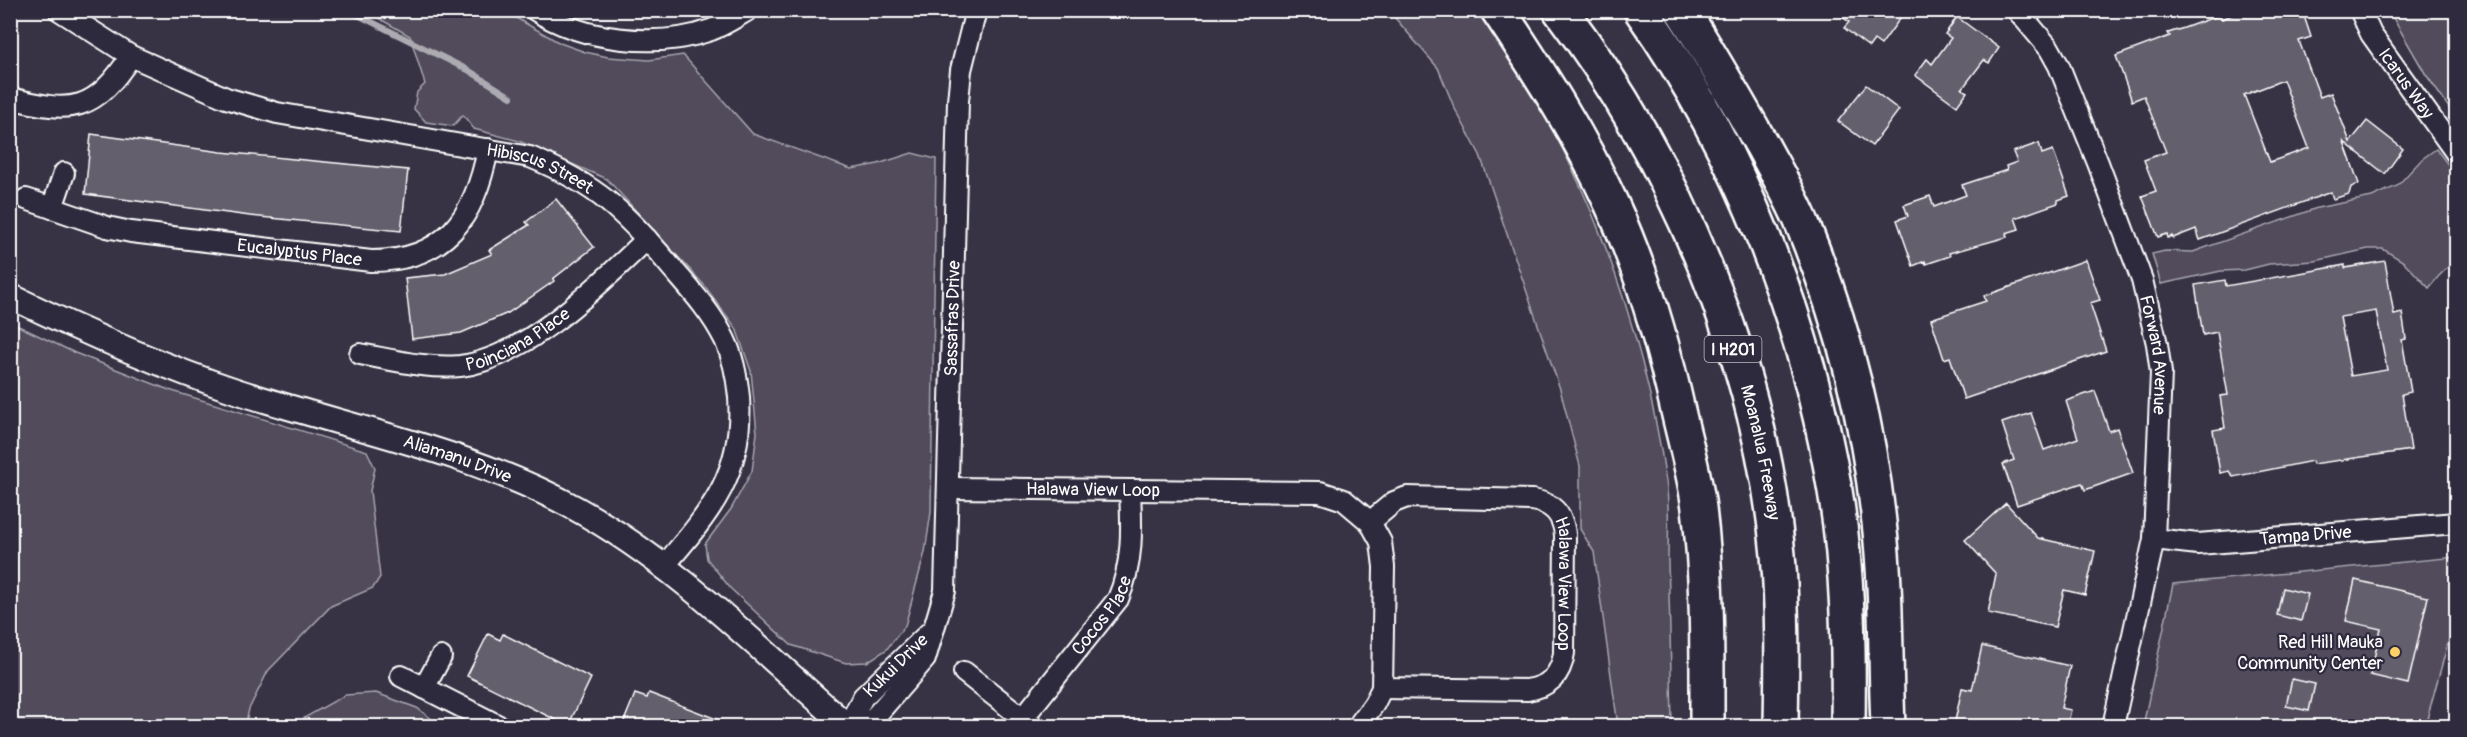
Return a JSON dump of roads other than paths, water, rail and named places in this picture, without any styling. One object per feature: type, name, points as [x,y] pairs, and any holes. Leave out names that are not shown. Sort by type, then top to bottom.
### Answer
[{"type":"highway","points":[[1498,10],[1532,61],[1578,138],[1611,204],[1643,285],[1668,369],[1699,506],[1706,605],[1707,726]]},
{"type":"highway","name":"Moanalua Freeway","points":[[1560,10],[1617,91],[1674,194],[1701,255],[1743,378],[1767,478],[1778,555],[1782,726]]},
{"type":"highway","points":[[1641,10],[1661,39],[1719,140],[1773,260],[1794,318],[1824,434],[1836,493],[1848,625],[1848,726]]},
{"type":"highway","points":[[1682,10],[1741,108],[1804,226],[1844,346],[1870,461],[1879,522],[1885,597],[1888,726]]},
{"type":"street","name":"Hibiscus Street","points":[[59,10],[131,56],[226,98],[277,113],[530,157],[564,171],[619,209],[707,311],[725,340],[737,371],[739,441],[731,471],[705,517],[665,565]]},
{"type":"street","points":[[535,10],[557,22],[593,34],[635,40],[676,38],[702,32],[748,10]]},
{"type":"street","name":"Sassafras Drive","points":[[934,628],[945,591],[958,101],[962,70],[976,10]]},
{"type":"street","name":"Forward Avenue","points":[[2017,10],[2049,48],[2059,66],[2142,280],[2157,344],[2161,373],[2154,539],[2113,726]]},
{"type":"street","name":"Icarus Way","points":[[2360,10],[2371,34],[2457,153]]},
{"type":"street","points":[[10,98],[58,108],[83,103],[99,96],[115,80],[131,56]]},
{"type":"street","name":"Eucalyptus Place","points":[[26,199],[107,227],[131,232],[371,261],[393,261],[433,246],[452,231],[466,215],[477,194],[488,149]]},
{"type":"street","points":[[52,208],[64,173]]},
{"type":"street","name":"Poinciana Place","points":[[360,354],[429,366],[458,366],[493,358],[562,316],[647,239]]},
{"type":"street","name":"Aliamanu Drive","points":[[10,296],[123,348],[179,370],[235,390],[483,466],[573,507],[628,538],[665,565],[849,726]]},
{"type":"street","name":"Halawa View Loop","points":[[949,488],[1130,492],[1320,492],[1344,500],[1370,522],[1381,542],[1384,567],[1382,688],[1358,726]]},
{"type":"street","name":"Cocos Place","points":[[964,672],[1028,722],[1118,599],[1131,554],[1130,492]]},
{"type":"street","name":"Halawa View Loop","points":[[1370,522],[1394,502],[1407,497],[1532,500],[1542,501],[1558,512],[1565,535],[1563,661],[1551,681],[1544,686],[1527,690],[1382,688]]},
{"type":"street","name":"Tampa Drive","points":[[2154,539],[2198,544],[2457,523]]},
{"type":"street","name":"Kukui Drive","points":[[849,726],[863,697],[934,628]]},
{"type":"street","points":[[424,688],[441,657]]},
{"type":"street","points":[[401,676],[499,726]]},
{"type":"waterway","points":[[348,10],[468,70],[511,97]]},
{"type":"place","name":"Red Hill Mauka Community Center","points":[[2395,652]]}]
